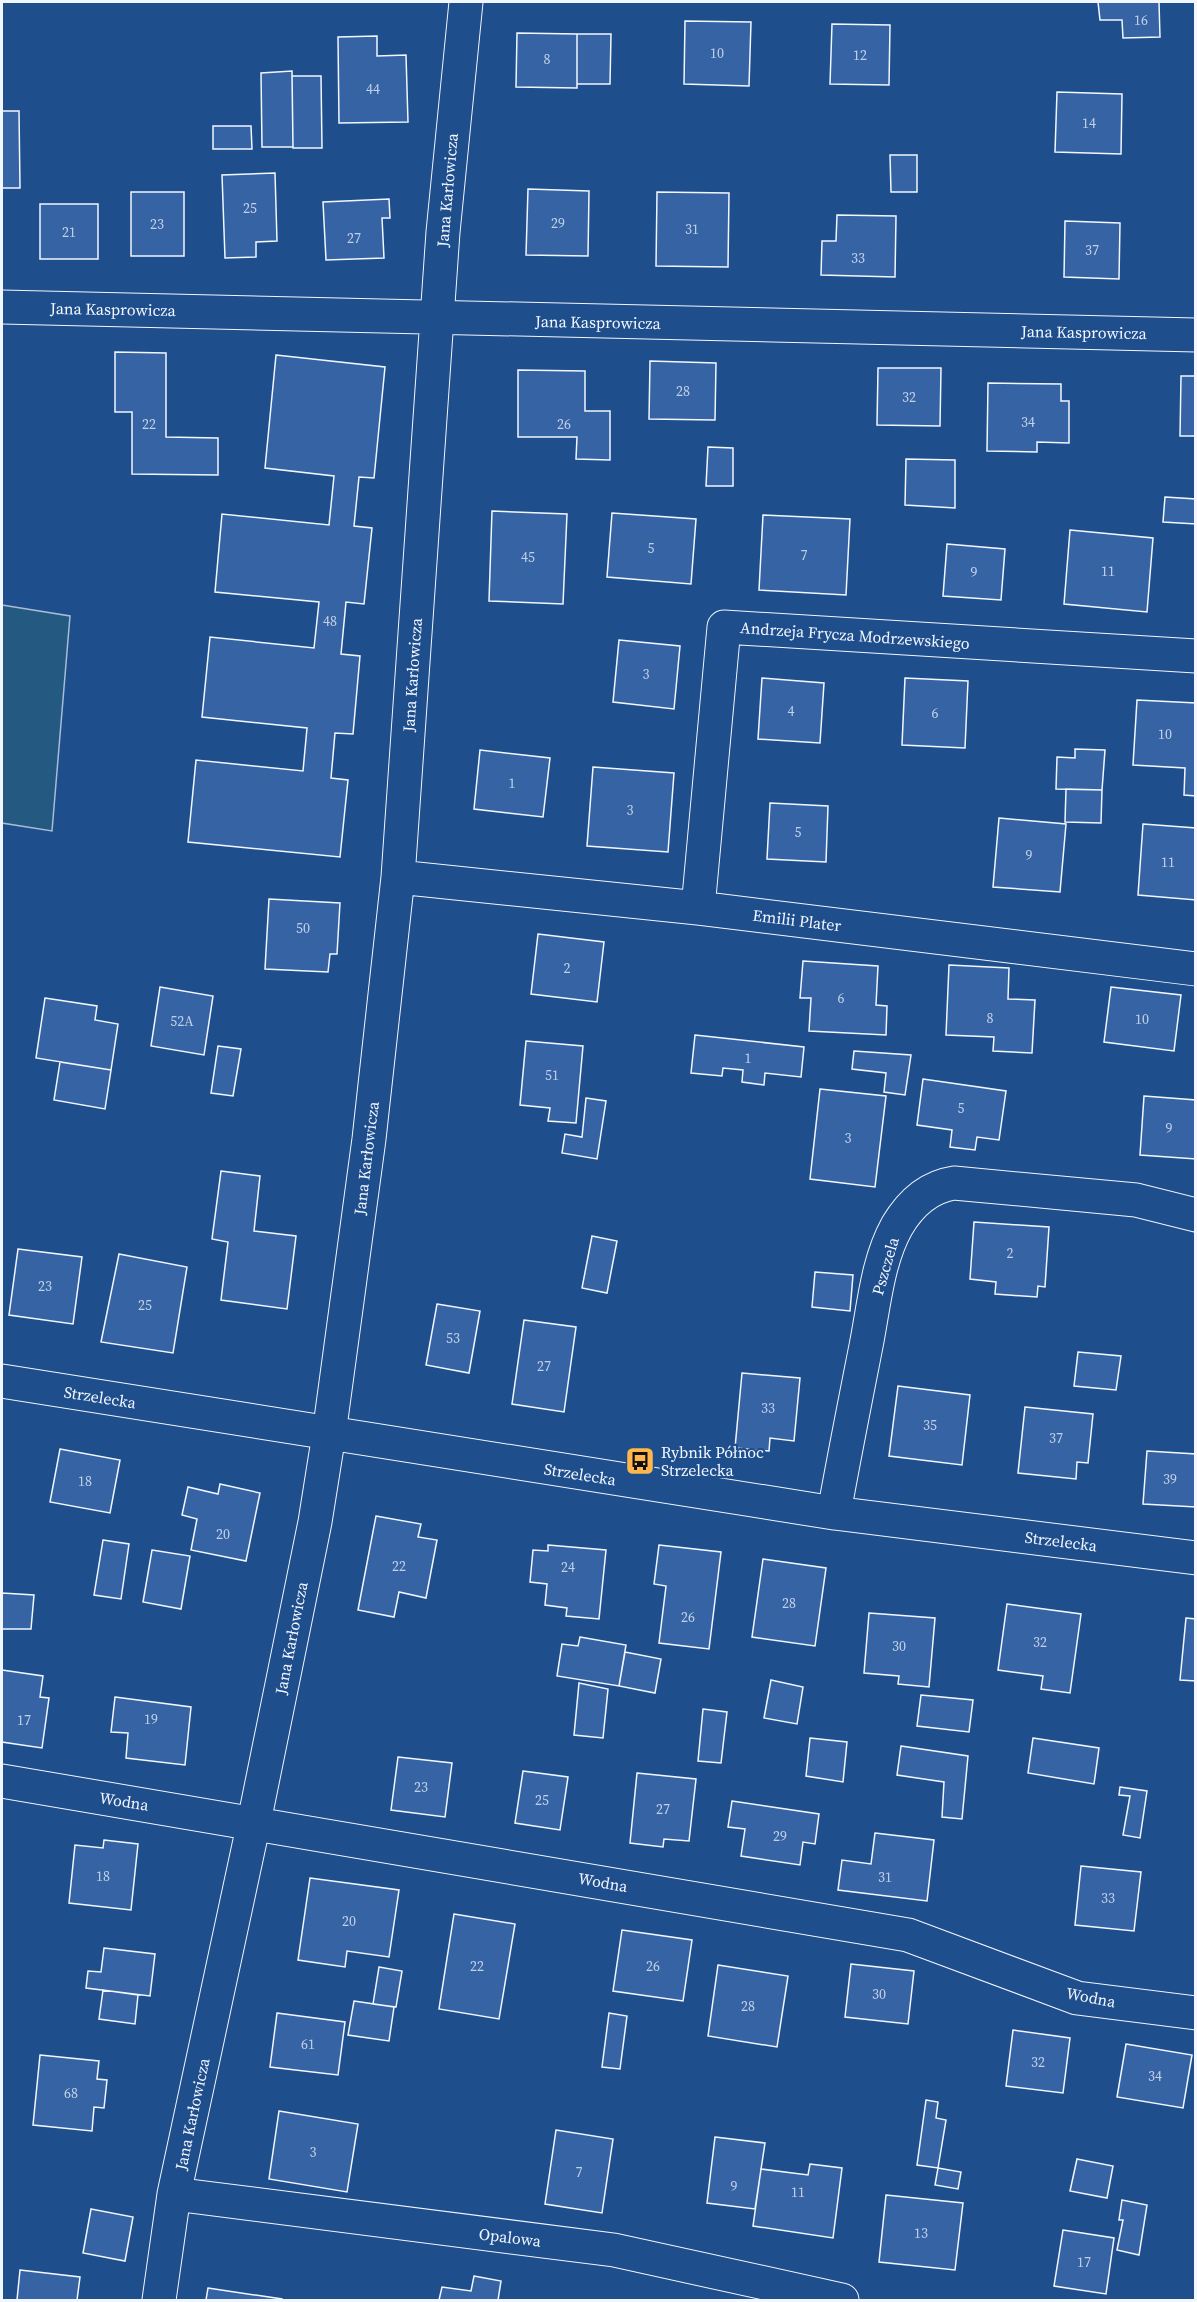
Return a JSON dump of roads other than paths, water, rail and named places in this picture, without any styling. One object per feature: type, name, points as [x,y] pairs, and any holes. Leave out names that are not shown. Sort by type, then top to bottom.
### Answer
[{"type":"street","name":"Jana Karłowicza","points":[[159,2301],[174,2194],[254,1822],[315,1522],[374,1105],[398,878],[437,318],[466,2]]},
{"type":"street","name":"Jana Kasprowicza","points":[[2,307],[98,307],[437,318],[1196,335]]},
{"type":"street","name":"Andrzeja Frycza Modrzewskiego","points":[[698,908],[724,627],[1196,656]]},
{"type":"street","name":"Emilii Plater","points":[[398,878],[698,908],[1196,969]]},
{"type":"street","name":"Pszczela","points":[[834,1513],[880,1273],[897,1227],[906,1212],[922,1196],[942,1185],[954,1183],[1136,1200],[1196,1215]]},
{"type":"street","name":"Strzelecka","points":[[2,1381],[834,1513],[1196,1558]]},
{"type":"street","name":"Wodna","points":[[2,1781],[254,1822],[908,1935],[1077,1998],[1196,2013]]},
{"type":"street","name":"Opalowa","points":[[174,2194],[614,2250],[842,2301]]},
{"type":"place","name":"Rybnik Północ Strzelecka","points":[[640,1461]]}]
